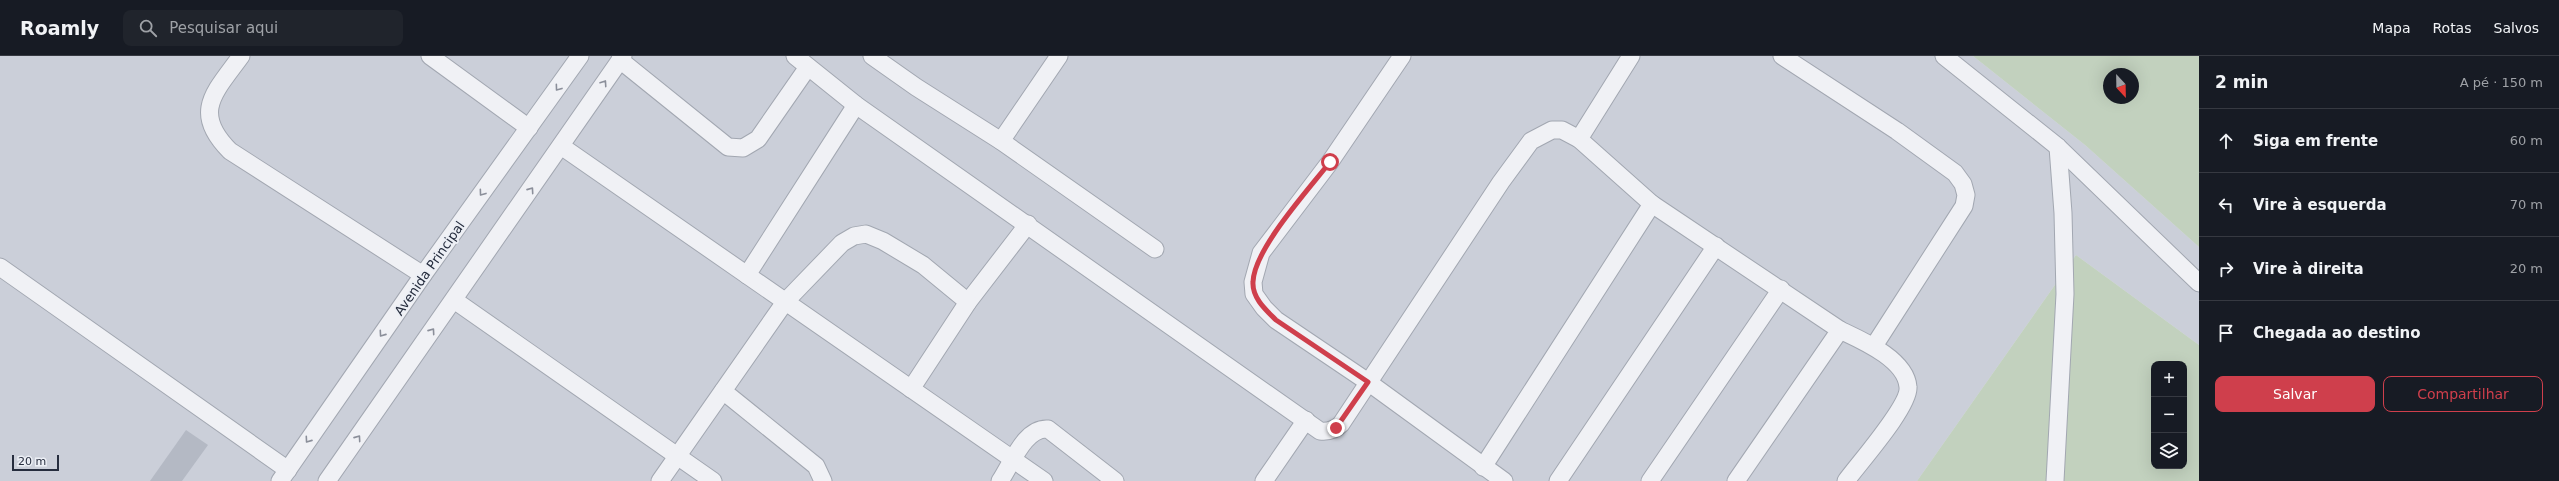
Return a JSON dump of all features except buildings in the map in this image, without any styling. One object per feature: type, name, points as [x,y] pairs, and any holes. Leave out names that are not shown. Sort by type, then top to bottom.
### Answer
[{"type":"street","points":[[241,56],[213,96],[209,106],[209,119],[219,140],[230,151],[423,275]]},
{"type":"street","points":[[430,56],[529,128]]},
{"type":"street","name":"Avenida Principal","points":[[284,475],[423,275],[580,56]]},
{"type":"street","points":[[795,56],[856,105],[1028,224],[1113,286],[1320,430],[1336,428],[1501,182],[1531,141],[1552,130],[1562,130],[1579,139],[1652,204],[1781,289],[1840,330],[1874,346],[1904,375],[1908,386],[1905,403],[1846,481]]},
{"type":"street","points":[[872,56],[916,87],[1001,141],[1155,249]]},
{"type":"street","points":[[1001,141],[1059,56]]},
{"type":"street","points":[[1402,56],[1330,162],[1261,253],[1252,282],[1254,294],[1264,308],[1276,320],[1368,382],[1504,481]]},
{"type":"street","points":[[1579,139],[1631,56]]},
{"type":"street","points":[[1782,56],[1897,131],[1955,173],[1963,184],[1966,195],[1964,206],[1874,346]]},
{"type":"street","points":[[1944,56],[2058,147],[2199,283]]},
{"type":"street","points":[[327,481],[622,58],[728,147],[743,148],[758,139],[808,67]]},
{"type":"street","points":[[747,275],[856,105]]},
{"type":"street","points":[[561,146],[1044,481]]},
{"type":"street","points":[[2055,481],[2065,294],[2063,213],[2058,147]]},
{"type":"street","points":[[1483,466],[1652,204]]},
{"type":"street","points":[[911,389],[968,302],[1028,224]]},
{"type":"street","points":[[660,481],[785,302],[842,242],[854,236],[866,234],[893,246],[923,265],[968,302]]},
{"type":"street","points":[[1558,481],[1716,246]]},
{"type":"street","points":[[0,267],[284,475]]},
{"type":"street","points":[[1650,481],[1781,289]]},
{"type":"street","points":[[454,300],[713,481]]},
{"type":"street","points":[[1736,481],[1840,330]]},
{"type":"street","points":[[723,391],[816,466],[821,473],[823,481]]},
{"type":"street","points":[[1264,481],[1306,420]]},
{"type":"street","points":[[1000,481],[1030,434],[1040,429],[1048,429],[1115,481]]},
{"type":"shaded area","points":[[0,56],[1973,56],[2085,145],[2199,247],[2199,345],[2076,255],[1917,481],[0,481]]},
{"type":"green space","points":[[1973,56],[2199,56],[2199,247],[2085,145]]},
{"type":"green space","points":[[2076,255],[2199,345],[2199,481],[1917,481]]},
{"type":"route","points":[[1330,162],[1261,253],[1252,282],[1254,294],[1264,308],[1276,320],[1368,382],[1341,424],[1336,428]]}]
